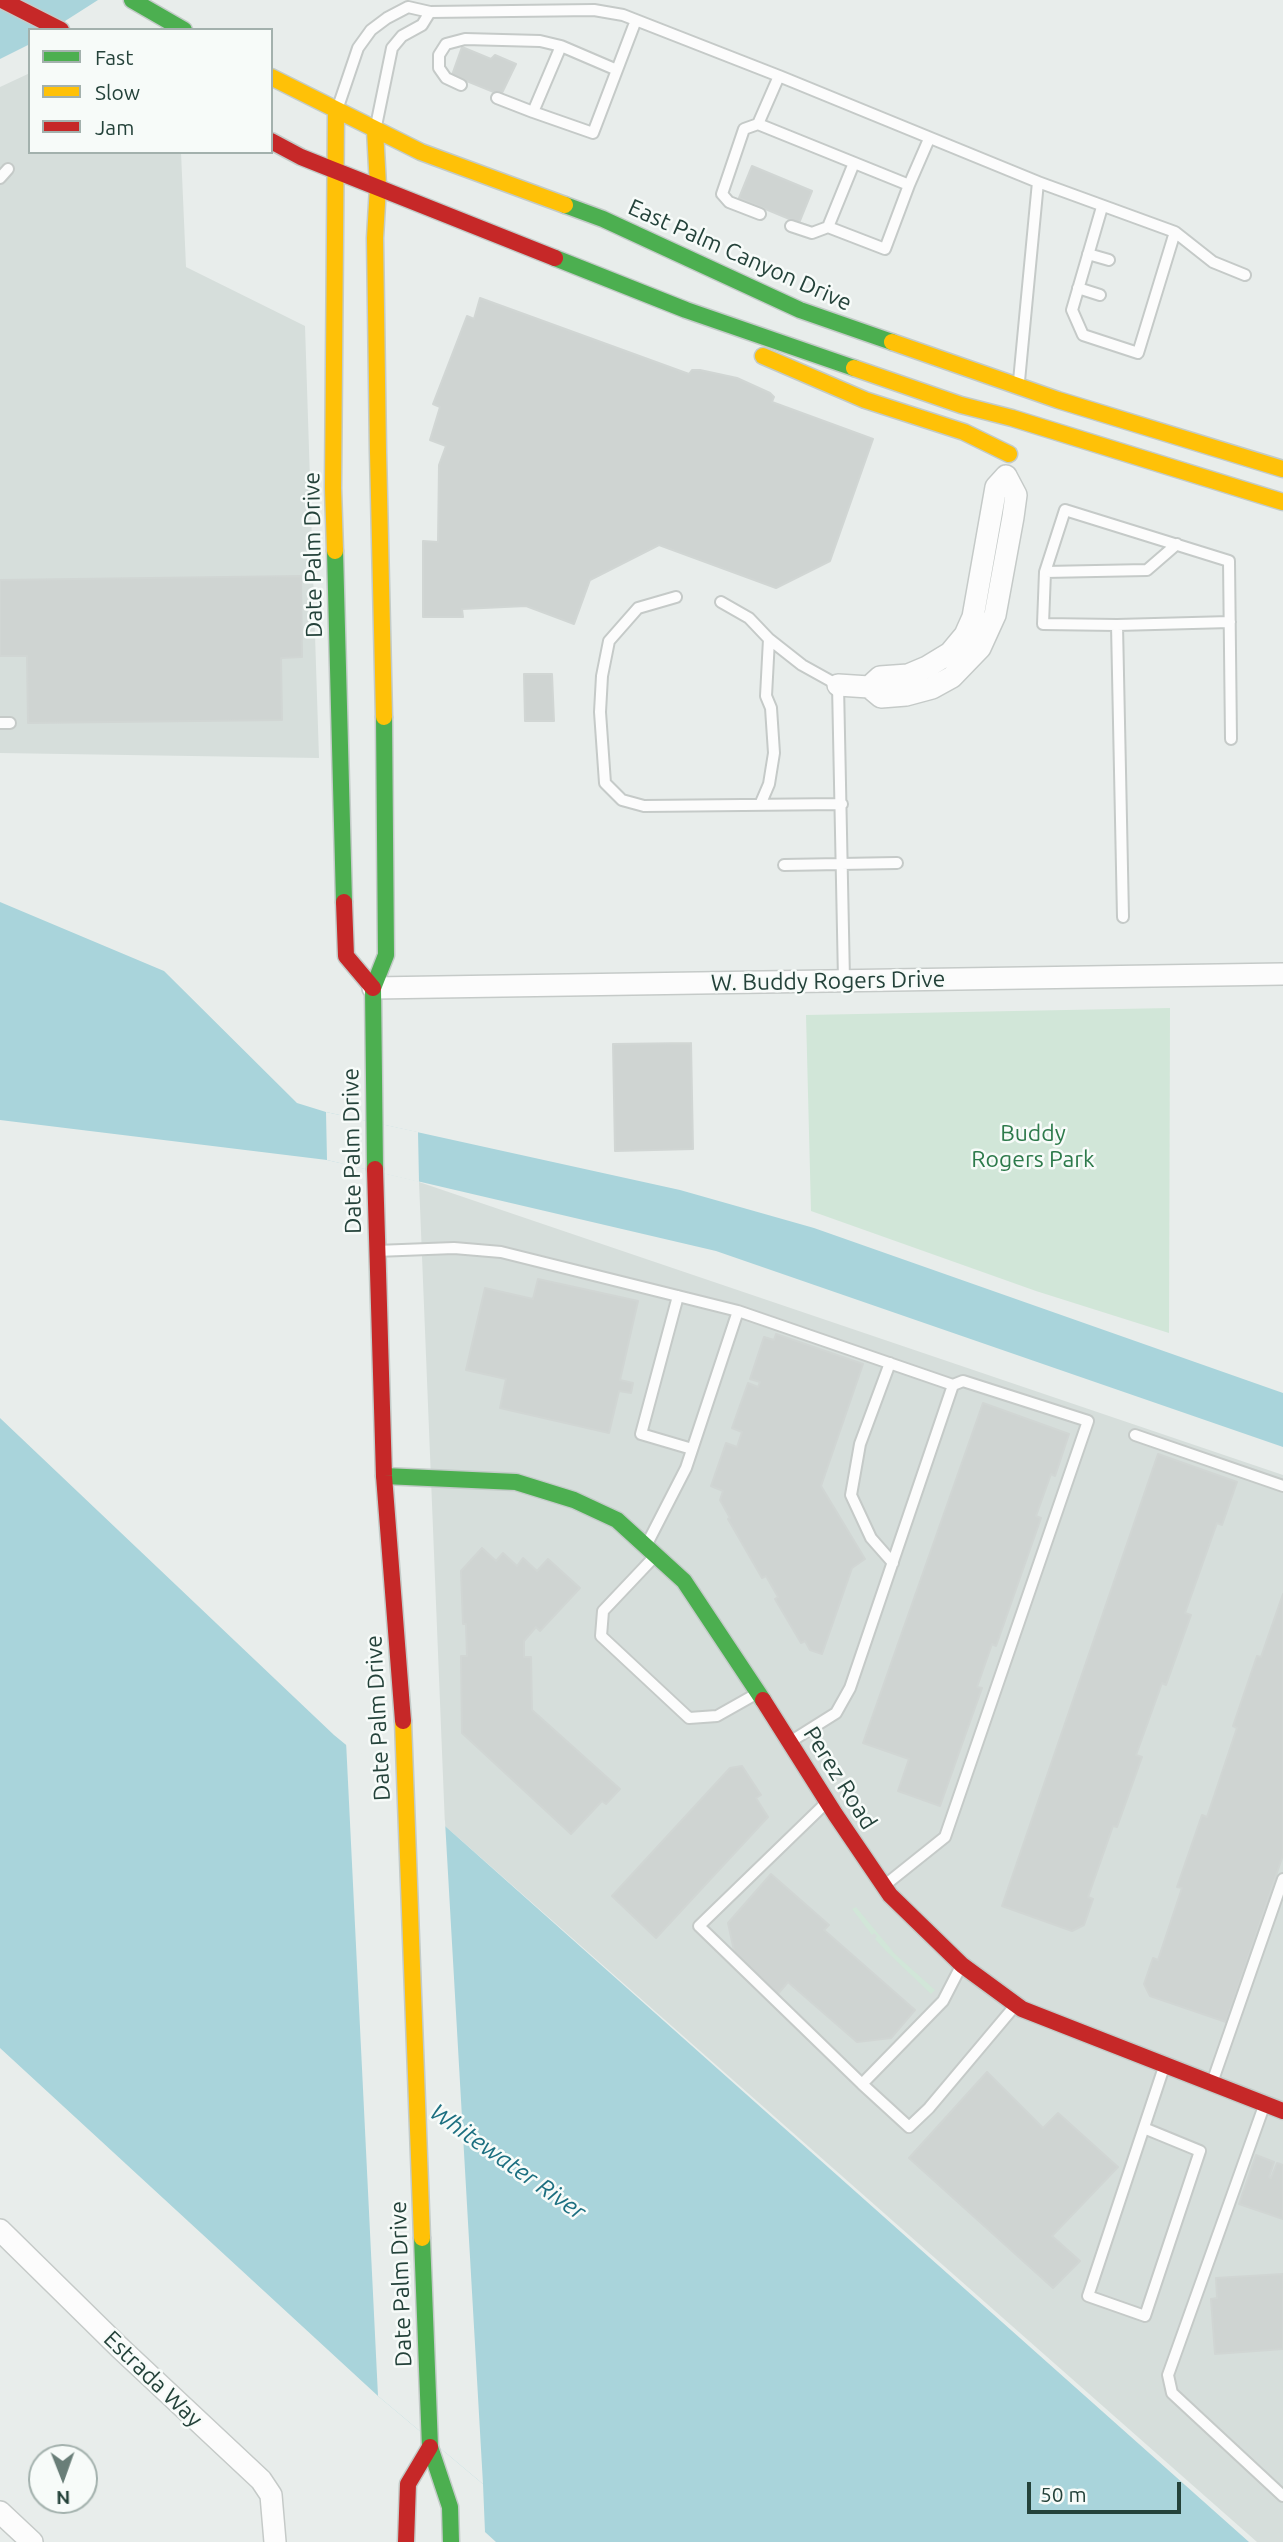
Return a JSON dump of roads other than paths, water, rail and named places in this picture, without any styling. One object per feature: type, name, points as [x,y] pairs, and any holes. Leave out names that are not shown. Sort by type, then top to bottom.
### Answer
[{"type":"main road","points":[[2,0],[57,28]]},
{"type":"main road","points":[[132,0],[181,28]]},
{"type":"main road","name":"East Palm Canyon Drive","points":[[273,78],[421,152],[603,219],[800,310],[1018,387],[1283,469]]},
{"type":"main road","name":"Date Palm Drive","points":[[336,111],[333,488],[346,956],[373,988]]},
{"type":"main road","name":"Date Palm Drive","points":[[375,130],[386,779],[386,955],[373,988],[376,1251],[384,1476],[404,1740],[430,2446],[450,2507],[450,2542]]},
{"type":"main road","points":[[273,142],[301,157],[686,310],[961,405],[1012,418],[1283,502]]},
{"type":"main road","points":[[686,310],[777,363],[864,400],[964,432],[1009,454]]},
{"type":"main road","name":"Perez Road","points":[[384,1476],[516,1482],[574,1500],[617,1520],[684,1581],[759,1692],[883,1886],[962,1965],[1016,2005],[1283,2111]]},
{"type":"main road","points":[[406,2542],[408,2484],[430,2446]]},
{"type":"street","points":[[838,685],[869,687],[880,677],[908,675],[950,653],[965,635],[972,617],[996,487],[1006,476],[1018,387]]},
{"type":"street","name":"W. Buddy Rogers Drive","points":[[373,988],[1283,974]]},
{"type":"street","name":"Estrada Way","points":[[0,2230],[119,2347],[261,2480],[271,2495],[275,2542]]},
{"type":"street","points":[[0,2512],[32,2542]]},
{"type":"lane","points":[[336,111],[358,48],[371,30],[408,7],[430,12],[594,10],[623,15],[1038,182],[1175,232],[1213,262],[1245,275]]},
{"type":"lane","points":[[375,130],[392,48],[402,36],[422,25],[430,12]]},
{"type":"lane","points":[[497,98],[593,133],[636,20]]},
{"type":"lane","points":[[461,85],[446,78],[439,68],[439,55],[446,44],[465,38],[540,41],[561,46],[617,70]]},
{"type":"lane","points":[[533,112],[561,46]]},
{"type":"lane","points":[[758,124],[779,76]]},
{"type":"lane","points":[[760,214],[729,202],[722,194],[744,129],[758,124],[909,185]]},
{"type":"lane","points":[[791,226],[812,233],[828,227],[885,249],[929,139]]},
{"type":"lane","points":[[828,227],[854,163]]},
{"type":"lane","points":[[1018,387],[1038,182]]},
{"type":"lane","points":[[1102,207],[1072,310],[1083,335],[1138,354],[1156,275],[1175,232]]},
{"type":"lane","points":[[1088,254],[1109,260]]},
{"type":"lane","points":[[1078,288],[1100,295]]},
{"type":"lane","points":[[1230,621],[1117,625],[1043,624],[1045,572],[1065,510],[1230,561],[1231,739]]},
{"type":"lane","points":[[1045,572],[1146,570],[1177,544]]},
{"type":"lane","points":[[676,597],[638,608],[609,641],[602,676],[600,712],[605,783],[622,800],[644,806],[842,804]]},
{"type":"lane","points":[[721,603],[749,618],[768,639],[802,665],[838,685],[844,981]]},
{"type":"lane","points":[[1117,625],[1123,917]]},
{"type":"lane","points":[[760,805],[769,784],[773,755],[771,708],[766,696],[768,639]]},
{"type":"lane","points":[[783,864],[897,863]]},
{"type":"lane","points":[[376,1251],[454,1248],[501,1252],[737,1311],[953,1385],[963,1381],[1088,1421],[945,1837],[883,1886]]},
{"type":"lane","points":[[678,1296],[641,1434],[692,1449]]},
{"type":"lane","points":[[737,1311],[686,1468],[652,1550],[603,1611],[601,1636],[689,1718],[717,1716],[759,1692]]},
{"type":"lane","points":[[890,1363],[860,1444],[851,1495],[871,1538],[893,1563]]},
{"type":"lane","points":[[791,1742],[836,1713],[850,1688],[953,1385]]},
{"type":"lane","points":[[1135,1435],[1283,1486]]},
{"type":"lane","points":[[827,1801],[699,1926],[909,2127],[929,2108],[1016,2005]]},
{"type":"lane","points":[[1212,2083],[1283,1879]]},
{"type":"lane","points":[[862,2084],[943,2001],[962,1965]]},
{"type":"lane","points":[[1144,2128],[1200,2151],[1144,2316],[1088,2296],[1165,2064]]},
{"type":"lane","points":[[1265,2104],[1168,2375],[1172,2393],[1283,2496]]},
{"type":"water","points":[[0,0],[98,0],[54,28],[28,28],[28,45],[0,59]]},
{"type":"water","points":[[0,902],[164,971],[297,1103],[326,1112],[680,1190],[814,1228],[1283,1393],[1283,1447],[716,1251],[327,1160],[0,1120]]},
{"type":"water","name":"Whitewater River","points":[[0,1418],[334,1735],[445,1826],[1249,2542],[496,2542],[485,2532],[483,2484],[378,2396],[0,2048]]},
{"type":"park label","name":"Buddy Rogers Park","points":[[1033,1146]]}]
